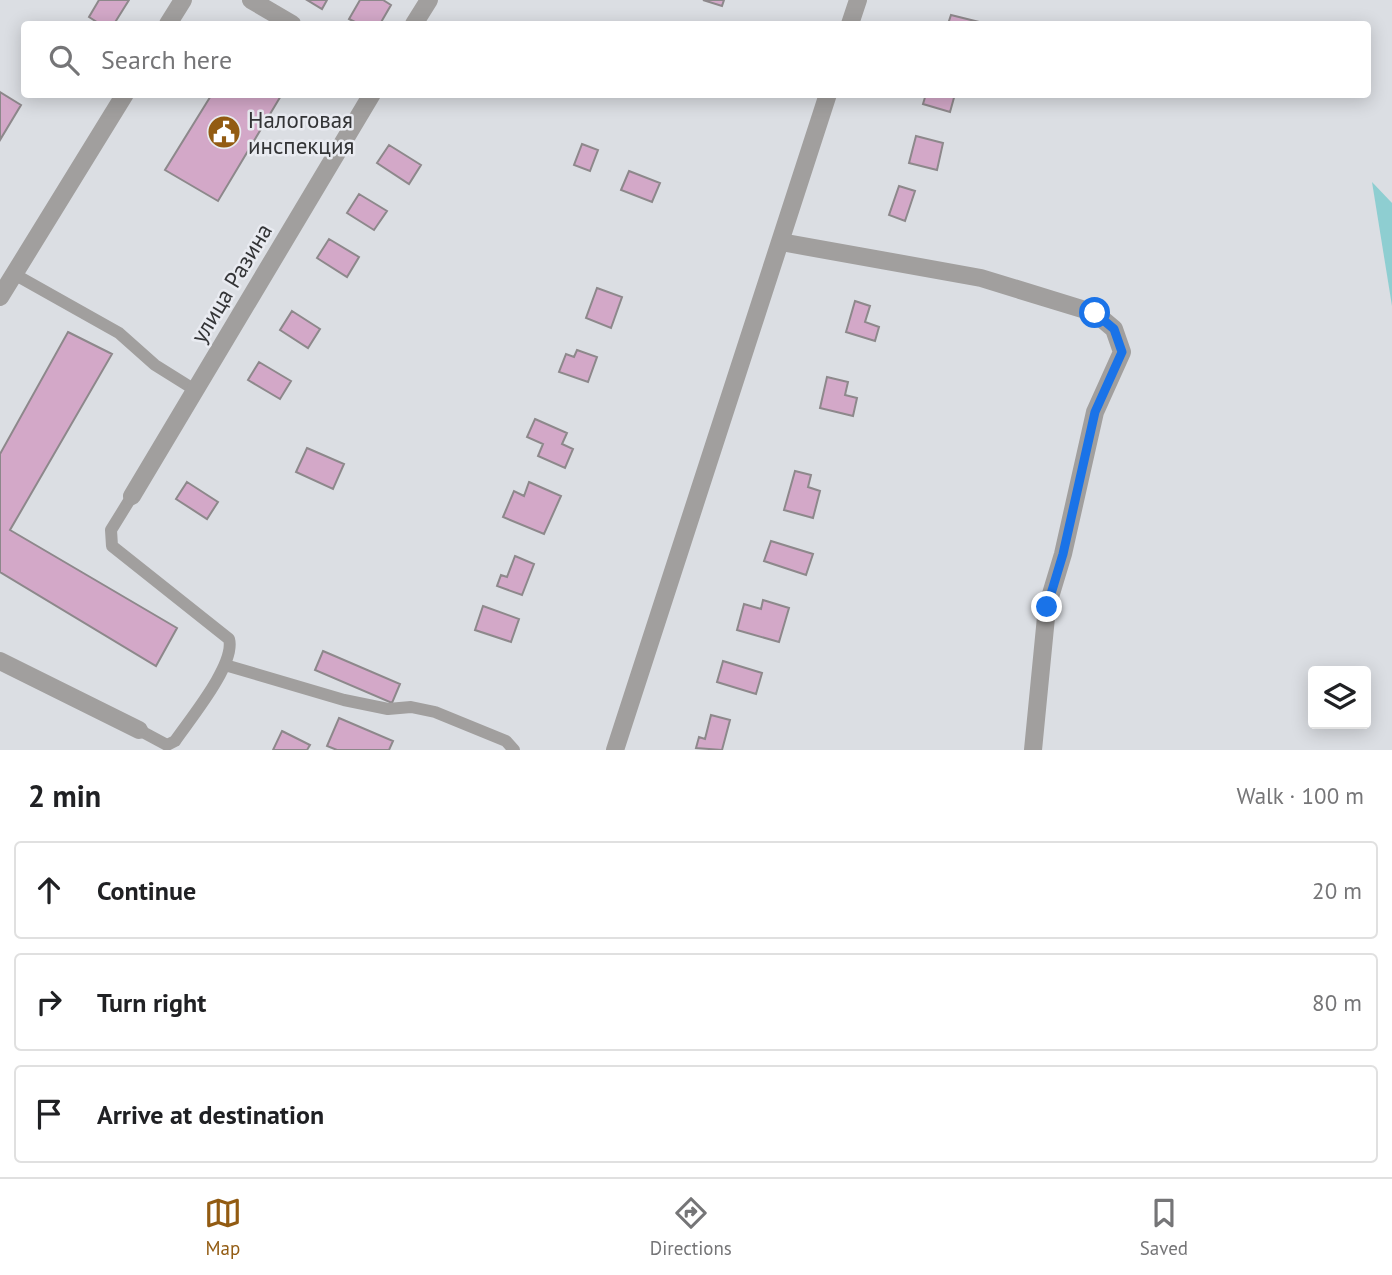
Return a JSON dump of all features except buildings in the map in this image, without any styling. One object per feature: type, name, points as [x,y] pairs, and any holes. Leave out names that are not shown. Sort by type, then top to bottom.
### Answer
[{"type":"street","points":[[170,21],[183,0]]},
{"type":"street","points":[[251,0],[287,21]]},
{"type":"street","points":[[416,21],[429,0]]},
{"type":"street","points":[[851,21],[858,0]]},
{"type":"street","points":[[0,297],[123,98]]},
{"type":"street","name":"улица Разина","points":[[132,496],[370,98]]},
{"type":"street","points":[[615,750],[827,98]]},
{"type":"street","points":[[781,242],[981,278],[1095,313],[1114,329],[1122,352],[1091,425],[1063,554],[1047,607],[1033,750]]},
{"type":"street","points":[[0,661],[139,730]]},
{"type":"lane","points":[[14,274],[119,333],[155,365],[195,390]]},
{"type":"lane","points":[[132,496],[111,530],[112,546],[229,639],[232,648],[225,665],[176,741],[167,745],[139,730]]},
{"type":"lane","points":[[225,665],[344,700],[388,709],[411,707],[435,712],[506,741],[514,750]]},
{"type":"water","points":[[1372,182],[1392,203],[1392,306]]},
{"type":"place","name":"Налоговая инспекция","points":[[224,132]]},
{"type":"route","points":[[1047,607],[1063,554],[1087,438],[1095,412],[1122,352],[1114,329],[1095,313]]}]
